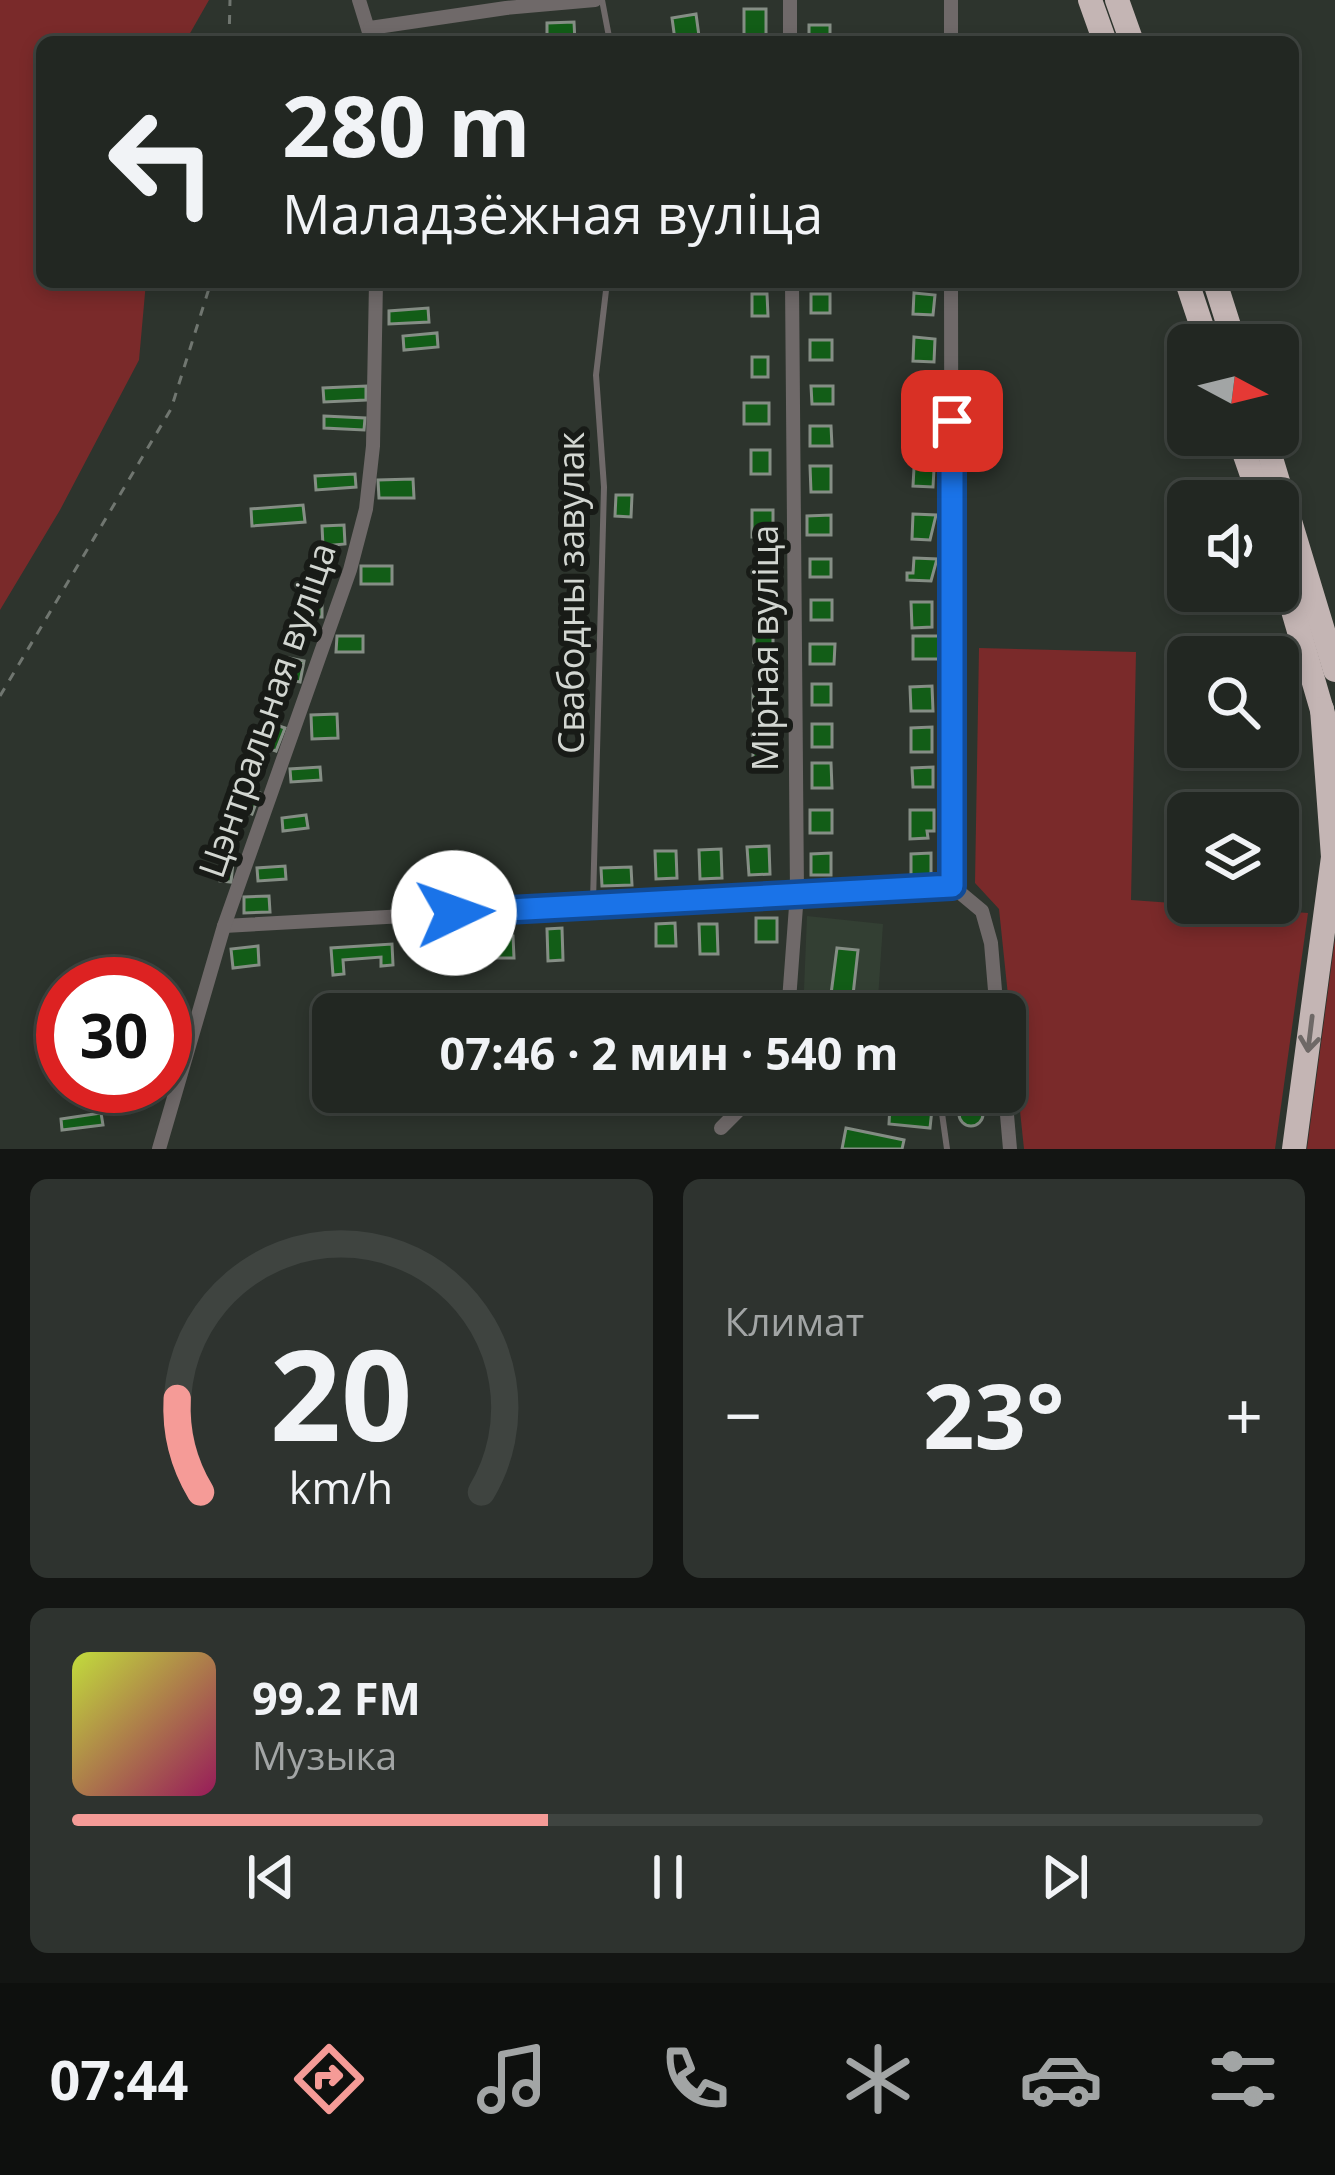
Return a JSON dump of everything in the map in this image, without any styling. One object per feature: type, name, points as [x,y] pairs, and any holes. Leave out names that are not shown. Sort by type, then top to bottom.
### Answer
[{"type":"highway","points":[[1090,0],[1103,36]]},
{"type":"highway","points":[[1117,0],[1130,36]]},
{"type":"highway","points":[[1189,288],[1201,324]]},
{"type":"highway","points":[[1217,288],[1228,324]]},
{"type":"highway","points":[[1299,571],[1335,621]]},
{"type":"highway","points":[[1299,580],[1335,670]]},
{"type":"highway","points":[[1299,598],[1335,755]]},
{"type":"highway","points":[[1294,1149],[1333,857],[1322,709]]},
{"type":"street","points":[[359,0],[371,35],[506,4],[599,0]]},
{"type":"street","points":[[790,0],[790,36]]},
{"type":"street","points":[[951,0],[951,36]]},
{"type":"street","name":"Цэнтральная вуліца","points":[[159,1149],[224,926],[350,570],[366,508],[373,446],[376,288]]},
{"type":"street","name":"Мірная вуліца","points":[[790,993],[797,893],[792,288]]},
{"type":"street","points":[[951,288],[952,886]]},
{"type":"street","points":[[224,926],[952,886],[982,911],[996,993]]},
{"type":"street","points":[[721,1128],[736,1113]]},
{"type":"street","points":[[1006,1113],[1010,1149]]},
{"type":"lane","points":[[599,0],[608,36]]},
{"type":"lane","name":"Свабодны завулак","points":[[593,905],[604,487],[596,375],[607,288]]},
{"type":"lane","points":[[942,1113],[947,1149]]},
{"type":"path","points":[[229,36],[230,0]]},
{"type":"path","points":[[0,696],[172,409],[209,288]]},
{"type":"shaded area","points":[[0,0],[209,0],[188,36],[36,36],[36,288],[145,288],[139,360],[60,510],[0,610]]},
{"type":"shaded area","points":[[979,648],[1136,652],[1131,900],[1167,903],[1167,924],[1299,924],[1299,912],[1308,913],[1275,1149],[1024,1149],[1020,1113],[1026,1113],[1026,993],[1008,993],[999,909],[975,883]]},
{"type":"shaded area","points":[[807,916],[883,924],[878,993],[804,993]]},
{"type":"shaded area","points":[[1335,939],[1335,1149],[1307,1149]]},
{"type":"building","points":[[744,9],[766,9],[766,36],[744,36]]},
{"type":"building","points":[[696,14],[699,36],[674,36],[672,18]]},
{"type":"building","points":[[574,22],[575,36],[547,36],[547,23]]},
{"type":"building","points":[[809,25],[830,25],[830,36],[809,36]]},
{"type":"building","points":[[914,293],[935,295],[933,315],[913,314]]},
{"type":"building","points":[[752,294],[767,294],[768,316],[752,316]]},
{"type":"building","points":[[811,294],[830,294],[830,313],[811,313]]},
{"type":"building","points":[[428,308],[429,322],[389,324],[389,311]]},
{"type":"building","points":[[437,333],[438,347],[404,350],[403,336]]},
{"type":"building","points":[[914,337],[935,339],[934,362],[913,361]]},
{"type":"building","points":[[810,340],[832,340],[832,360],[810,360]]},
{"type":"building","points":[[752,357],[768,357],[768,377],[752,377]]},
{"type":"building","points":[[909,385],[937,386],[936,405],[908,404]]},
{"type":"building","points":[[366,386],[366,400],[324,402],[323,388]]},
{"type":"building","points":[[811,386],[833,386],[833,404],[812,404]]},
{"type":"building","points":[[744,403],[769,403],[769,424],[744,424]]},
{"type":"building","points":[[324,416],[365,418],[364,430],[324,428]]},
{"type":"building","points":[[914,424],[934,425],[932,448],[913,447]]},
{"type":"building","points":[[810,426],[831,426],[832,446],[810,446]]},
{"type":"building","points":[[751,450],[770,450],[770,474],[751,474]]},
{"type":"building","points":[[810,466],[831,466],[831,492],[811,492]]},
{"type":"building","points":[[914,468],[934,469],[933,487],[913,486]]},
{"type":"building","points":[[355,474],[356,487],[316,490],[315,476]]},
{"type":"building","points":[[413,479],[414,498],[379,498],[378,480]]},
{"type":"building","points":[[616,495],[632,495],[631,517],[615,516]]},
{"type":"building","points":[[303,505],[305,522],[252,526],[251,509]]},
{"type":"building","points":[[752,510],[773,510],[773,537],[752,537]]},
{"type":"building","points":[[913,514],[936,515],[930,540],[912,539]]},
{"type":"building","points":[[831,515],[831,535],[807,535],[807,516]]},
{"type":"building","points":[[344,525],[345,544],[323,546],[322,526]]},
{"type":"building","points":[[914,558],[937,559],[931,581],[907,580]]},
{"type":"building","points":[[810,559],[831,559],[831,577],[810,577]]},
{"type":"building","points":[[361,566],[392,566],[392,584],[361,584]]},
{"type":"building","points":[[772,577],[772,599],[755,599],[755,578]]},
{"type":"building","points":[[304,595],[322,595],[322,617],[305,617]]},
{"type":"building","points":[[811,600],[832,600],[832,620],[811,620]]},
{"type":"building","points":[[911,602],[932,602],[932,627],[912,628]]},
{"type":"building","points":[[754,635],[773,635],[773,662],[754,662]]},
{"type":"building","points":[[337,636],[363,636],[363,652],[336,652]]},
{"type":"building","points":[[913,636],[940,636],[940,659],[913,659]]},
{"type":"building","points":[[810,644],[835,644],[834,664],[810,664]]},
{"type":"building","points":[[289,658],[304,661],[300,682],[285,679]]},
{"type":"building","points":[[812,684],[831,684],[831,705],[812,705]]},
{"type":"building","points":[[932,686],[933,711],[911,711],[910,687]]},
{"type":"building","points":[[753,689],[771,689],[771,711],[753,711]]},
{"type":"building","points":[[337,714],[338,738],[312,739],[311,715]]},
{"type":"building","points":[[264,721],[285,728],[276,751],[256,744]]},
{"type":"building","points":[[812,724],[832,724],[832,747],[812,747]]},
{"type":"building","points":[[932,727],[932,752],[911,752],[911,728]]},
{"type":"building","points":[[753,735],[771,735],[771,758],[753,758]]},
{"type":"building","points":[[812,763],[831,763],[832,788],[812,788]]},
{"type":"building","points":[[320,767],[321,780],[291,782],[290,769]]},
{"type":"building","points":[[933,767],[933,787],[913,787],[912,768]]},
{"type":"building","points":[[246,788],[260,793],[252,814],[238,809]]},
{"type":"building","points":[[810,810],[832,810],[832,833],[810,833]]},
{"type":"building","points":[[910,810],[934,810],[934,831],[927,831],[928,838],[910,839]]},
{"type":"building","points":[[306,815],[308,828],[283,831],[282,818]]},
{"type":"building","points":[[769,846],[770,874],[749,875],[747,847]]},
{"type":"building","points":[[721,849],[722,878],[700,879],[699,850]]},
{"type":"building","points":[[655,851],[676,851],[677,878],[656,879]]},
{"type":"building","points":[[223,852],[234,853],[231,882],[220,881]]},
{"type":"building","points":[[831,853],[831,875],[811,875],[811,854]]},
{"type":"building","points":[[931,853],[931,875],[911,876],[911,854]]},
{"type":"building","points":[[468,862],[488,862],[489,881],[469,882]]},
{"type":"building","points":[[285,866],[286,879],[258,881],[257,868]]},
{"type":"building","points":[[631,867],[632,885],[602,886],[601,868]]},
{"type":"building","points":[[269,896],[270,912],[244,913],[244,897]]},
{"type":"building","points":[[756,918],[777,918],[777,942],[756,942]]},
{"type":"building","points":[[675,923],[676,946],[656,946],[656,924]]},
{"type":"building","points":[[699,924],[717,924],[718,954],[700,954]]},
{"type":"building","points":[[562,928],[563,960],[548,961],[547,929]]},
{"type":"building","points":[[465,935],[466,959],[455,960],[449,936]]},
{"type":"building","points":[[513,936],[514,958],[495,958],[494,937]]},
{"type":"building","points":[[392,944],[393,965],[381,966],[381,957],[343,960],[344,974],[333,975],[331,948]]},
{"type":"building","points":[[258,946],[259,965],[233,968],[231,949]]},
{"type":"building","points":[[837,948],[858,950],[853,993],[831,993]]},
{"type":"building","points":[[101,1113],[103,1125],[62,1130],[61,1119]]},
{"type":"building","points":[[890,1113],[932,1113],[930,1128],[889,1124]]},
{"type":"building","points":[[960,1113],[982,1113],[971,1126],[959,1114]]},
{"type":"building","points":[[846,1128],[904,1140],[902,1149],[842,1149]]},
{"type":"route","points":[[454,913],[952,886],[952,421]]}]
